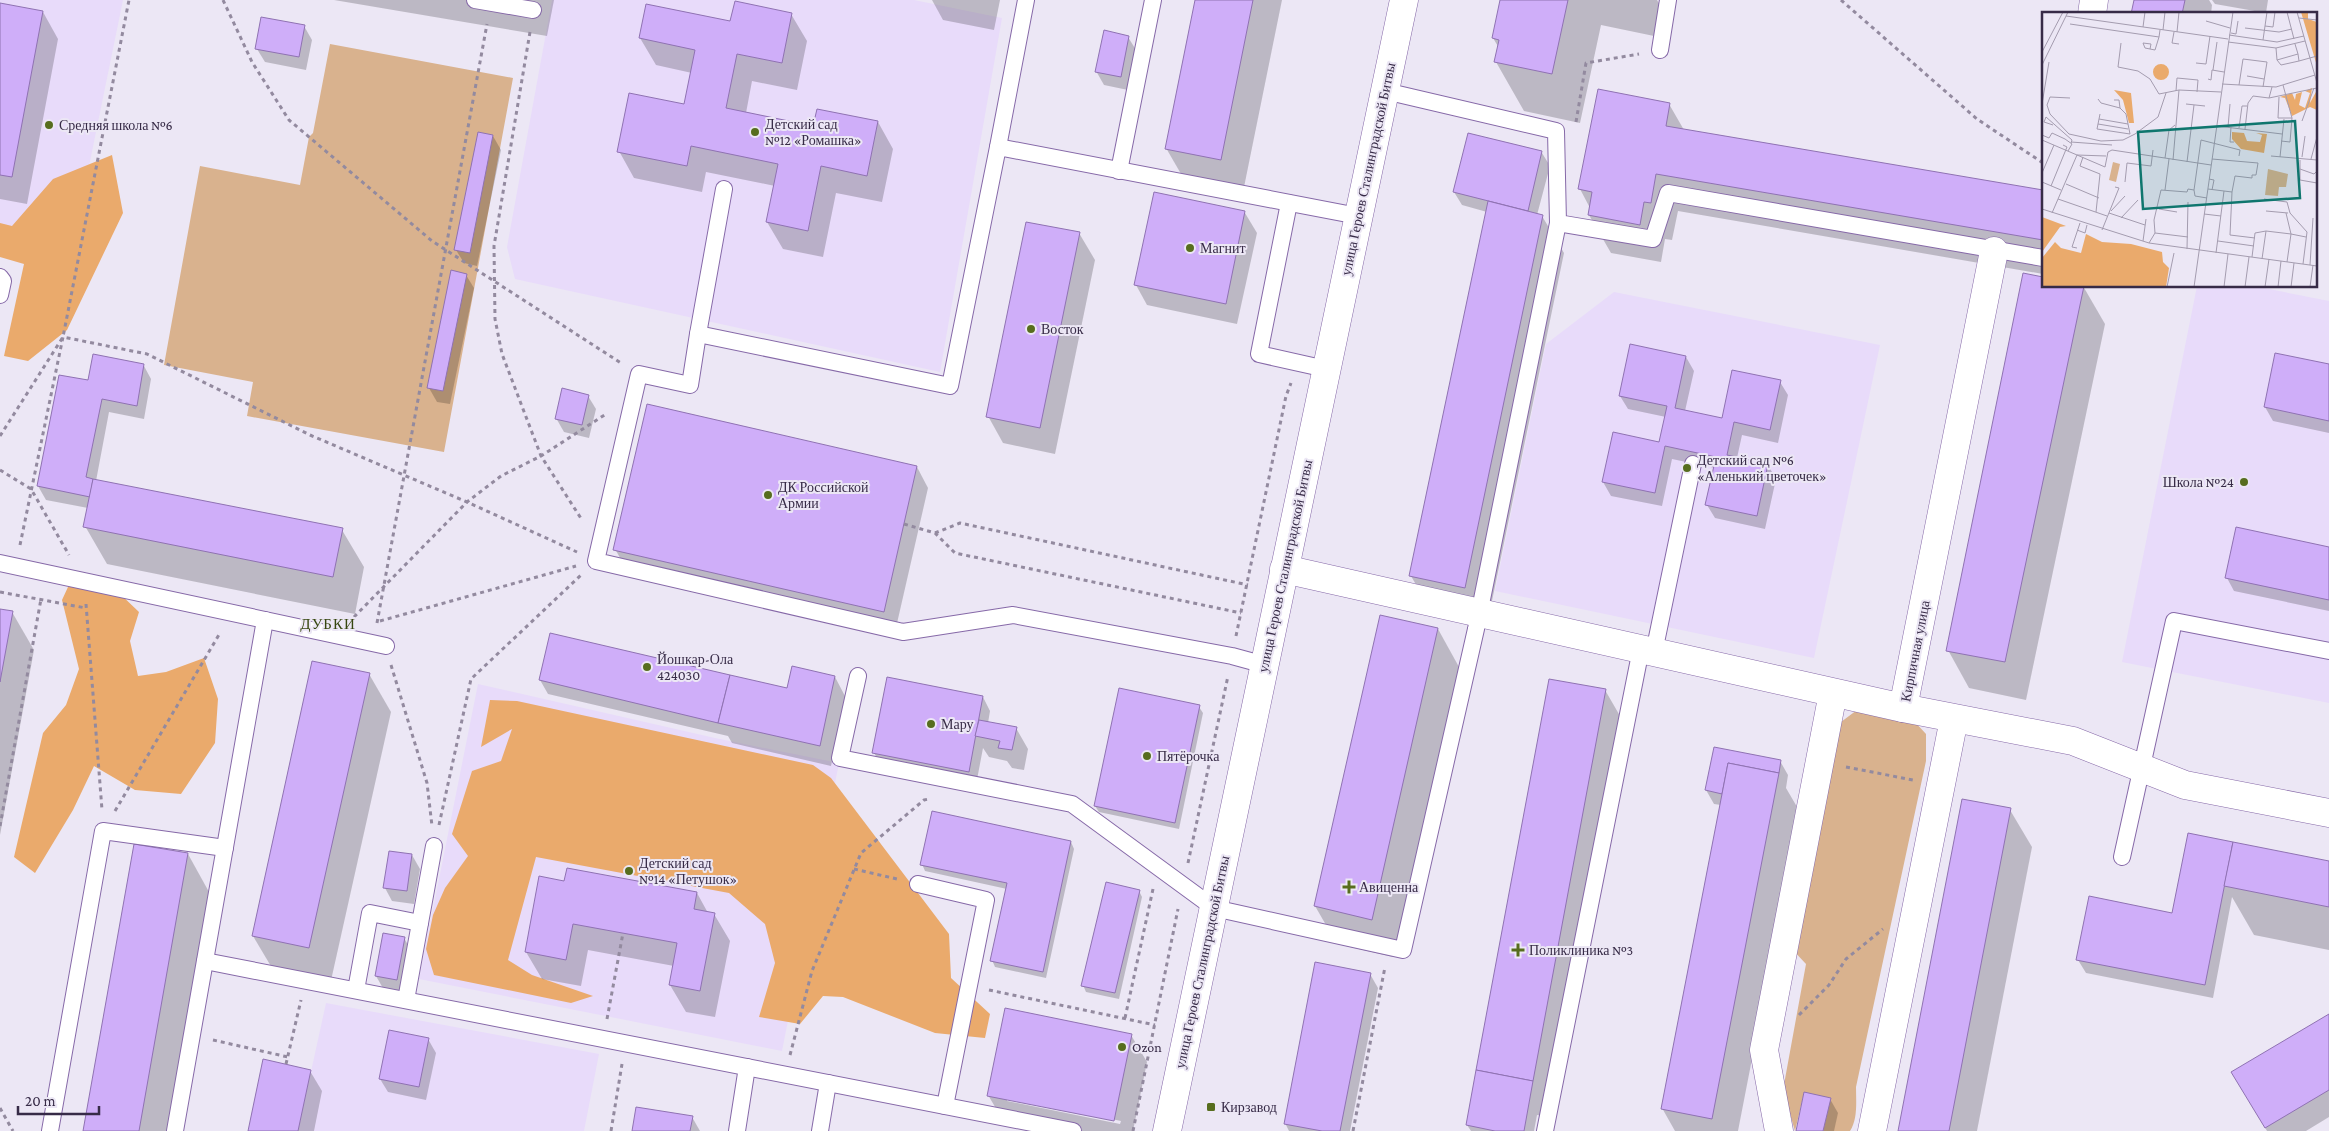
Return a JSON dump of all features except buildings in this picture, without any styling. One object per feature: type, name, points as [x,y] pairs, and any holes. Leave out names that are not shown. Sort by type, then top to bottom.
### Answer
[{"type":"street","name":"улица Героев Сталинградской Битвы","points":[[1167,1131],[1284,569],[1314,366],[1358,216],[1404,0]]},
{"type":"street","name":"Кирпичная улица","points":[[1994,251],[1903,708],[2072,742],[2141,770],[2185,785],[2329,814]]},
{"type":"street","points":[[1284,569],[1903,708]]},
{"type":"street","points":[[1779,1131],[1764,1050],[1833,692]]},
{"type":"street","points":[[1872,1131],[1954,719]]},
{"type":"lane","points":[[698,334],[950,386],[1026,0]]},
{"type":"lane","points":[[1119,171],[1153,0]]},
{"type":"lane","points":[[1660,50],[1668,0]]},
{"type":"lane","points":[[483,1],[533,10]]},
{"type":"lane","points":[[858,676],[840,758],[1072,804],[1214,908],[1403,950],[1480,613],[1558,223],[1556,131],[1385,91]]},
{"type":"lane","points":[[998,147],[1358,216]]},
{"type":"lane","points":[[724,189],[690,385],[639,374],[596,561],[903,632],[1013,615],[1232,656],[1264,665]]},
{"type":"lane","points":[[1558,223],[1653,239],[1668,193],[2042,258]]},
{"type":"lane","points":[[1289,203],[1259,354],[1314,366]]},
{"type":"lane","points":[[0,277],[3,281],[0,295]]},
{"type":"lane","points":[[1544,1131],[1647,650],[1693,464]]},
{"type":"lane","points":[[8,564],[379,645]]},
{"type":"lane","points":[[175,1131],[265,620]]},
{"type":"lane","points":[[2122,856],[2174,621],[2329,651]]},
{"type":"lane","points":[[50,1131],[103,831],[225,848]]},
{"type":"lane","points":[[406,1000],[434,846]]},
{"type":"lane","points":[[918,884],[986,900],[945,1106]]},
{"type":"lane","points":[[356,990],[370,913],[420,923]]},
{"type":"lane","points":[[205,961],[945,1106],[997,1124],[1073,1131]]},
{"type":"lane","points":[[737,1131],[747,1068]]},
{"type":"lane","points":[[820,1131],[828,1083]]},
{"type":"path","points":[[8,564],[31,489],[63,337],[129,0]]},
{"type":"path","points":[[223,0],[252,62],[289,120],[432,241],[639,374]]},
{"type":"path","points":[[1841,0],[1977,119],[2042,162]]},
{"type":"path","points":[[434,846],[427,783],[379,645],[377,622],[445,249],[483,1]]},
{"type":"path","points":[[533,10],[494,246],[495,319],[502,354],[541,456],[582,519],[596,561]]},
{"type":"path","points":[[1574,129],[1586,63],[1660,50]]},
{"type":"path","points":[[0,436],[63,337]]},
{"type":"path","points":[[63,337],[147,354],[310,436],[468,502],[596,561]]},
{"type":"path","points":[[1133,1131],[1286,396],[1314,366]]},
{"type":"path","points":[[336,636],[383,586],[423,550],[468,502],[501,476],[541,456],[634,396]]},
{"type":"path","points":[[0,470],[31,489],[84,581],[103,831]]},
{"type":"path","points":[[935,533],[960,523],[1253,586]]},
{"type":"path","points":[[904,524],[935,533],[955,553],[1241,613]]},
{"type":"path","points":[[336,636],[377,622],[596,561]]},
{"type":"path","points":[[434,846],[471,678],[596,561]]},
{"type":"path","points":[[0,592],[86,608]]},
{"type":"path","points":[[0,826],[41,599]]},
{"type":"path","points":[[103,831],[232,613]]},
{"type":"path","points":[[1820,762],[1941,785]]},
{"type":"path","points":[[785,1075],[812,971],[861,853],[924,800],[933,798]]},
{"type":"path","points":[[1125,1018],[1158,867]]},
{"type":"path","points":[[854,870],[918,884]]},
{"type":"path","points":[[1797,1018],[1829,985],[1846,959],[1874,934],[1916,910]]},
{"type":"path","points":[[606,1022],[623,933]]},
{"type":"path","points":[[1353,1131],[1389,947]]},
{"type":"path","points":[[286,1064],[306,980]]},
{"type":"path","points":[[969,986],[1155,1025]]},
{"type":"path","points":[[192,1036],[288,1057]]},
{"type":"path","points":[[611,1131],[626,1044]]},
{"type":"path","points":[[0,1108],[13,1131]]},
{"type":"shaded area","name":"Средняя школа №6","points":[[0,0],[123,0],[69,264],[0,249]]},
{"type":"shaded area","name":"Детский сад №12 «Ромашка»","points":[[552,0],[914,0],[1002,18],[940,372],[515,279],[507,247]]},
{"type":"shaded area","points":[[330,44],[513,78],[444,452],[247,416],[253,382],[164,365],[200,166],[300,185],[309,137],[313,133]]},
{"type":"shaded area","points":[[112,155],[123,213],[67,330],[28,361],[4,356],[24,264],[0,257],[0,223],[12,226],[53,179]]},
{"type":"shaded area","name":"Школа №24","points":[[2197,288],[2264,288],[2329,301],[2329,703],[2122,662]]},
{"type":"shaded area","name":"Детский сад №6 «Аленький цветочек»","points":[[1614,292],[1880,345],[1814,658],[1495,591],[1546,344]]},
{"type":"shaded area","points":[[86,584],[118,592],[139,612],[130,641],[138,676],[166,672],[204,658],[218,699],[215,743],[181,794],[135,790],[94,766],[73,810],[35,873],[14,857],[43,733],[66,705],[79,669],[62,600],[68,587]]},
{"type":"shaded area","name":"Детский сад №14 «Петушок»","points":[[478,684],[715,738],[839,763],[782,1051],[419,979]]},
{"type":"shaded area","name":"Детский сад №14 «Петушок»","points":[[490,700],[517,701],[813,765],[831,778],[949,934],[951,978],[990,1014],[985,1038],[935,1033],[843,997],[823,996],[800,1024],[759,1017],[775,963],[765,924],[729,893],[536,857],[508,960],[532,975],[593,996],[571,1003],[434,975],[426,949],[433,915],[445,888],[468,856],[452,834],[472,771],[501,761],[512,729],[481,747]]},
{"type":"shaded area","points":[[1857,710],[1914,721],[1926,734],[1926,761],[1856,1087],[1856,1110],[1853,1126],[1850,1131],[1823,1131],[1830,1098],[1804,1093],[1795,1131],[1783,1090],[1806,964],[1791,948],[1833,728]]},
{"type":"shaded area","points":[[326,1003],[599,1054],[584,1131],[298,1131]]},
{"type":"place","name":"Средняя школа №6","points":[[49,125]]},
{"type":"place","name":"Детский сад №12 «Ромашка»","points":[[755,132]]},
{"type":"place","name":"Магнит","points":[[1190,248]]},
{"type":"place","name":"Восток","points":[[1031,329]]},
{"type":"place","name":"Детский сад №6 «Аленький цветочек»","points":[[1687,468]]},
{"type":"place","name":"Школа №24","points":[[2244,482]]},
{"type":"place","name":"ДК Российской Армии","points":[[768,495]]},
{"type":"place","name":"Йошкар-Ола 424030","points":[[647,667]]},
{"type":"place","name":"Мару","points":[[931,724]]},
{"type":"place","name":"Пятёрочка","points":[[1147,756]]},
{"type":"place","name":"Детский сад №14 «Петушок»","points":[[629,871]]},
{"type":"place","name":"Авиценна","points":[[1349,887]]},
{"type":"place","name":"Поликлиника №3","points":[[1518,950]]},
{"type":"place","name":"Ozon","points":[[1122,1047]]},
{"type":"place","name":"Кирзавод","points":[[1211,1107]]},
{"type":"district","name":"ДУБКИ","points":[[328,624]]}]
